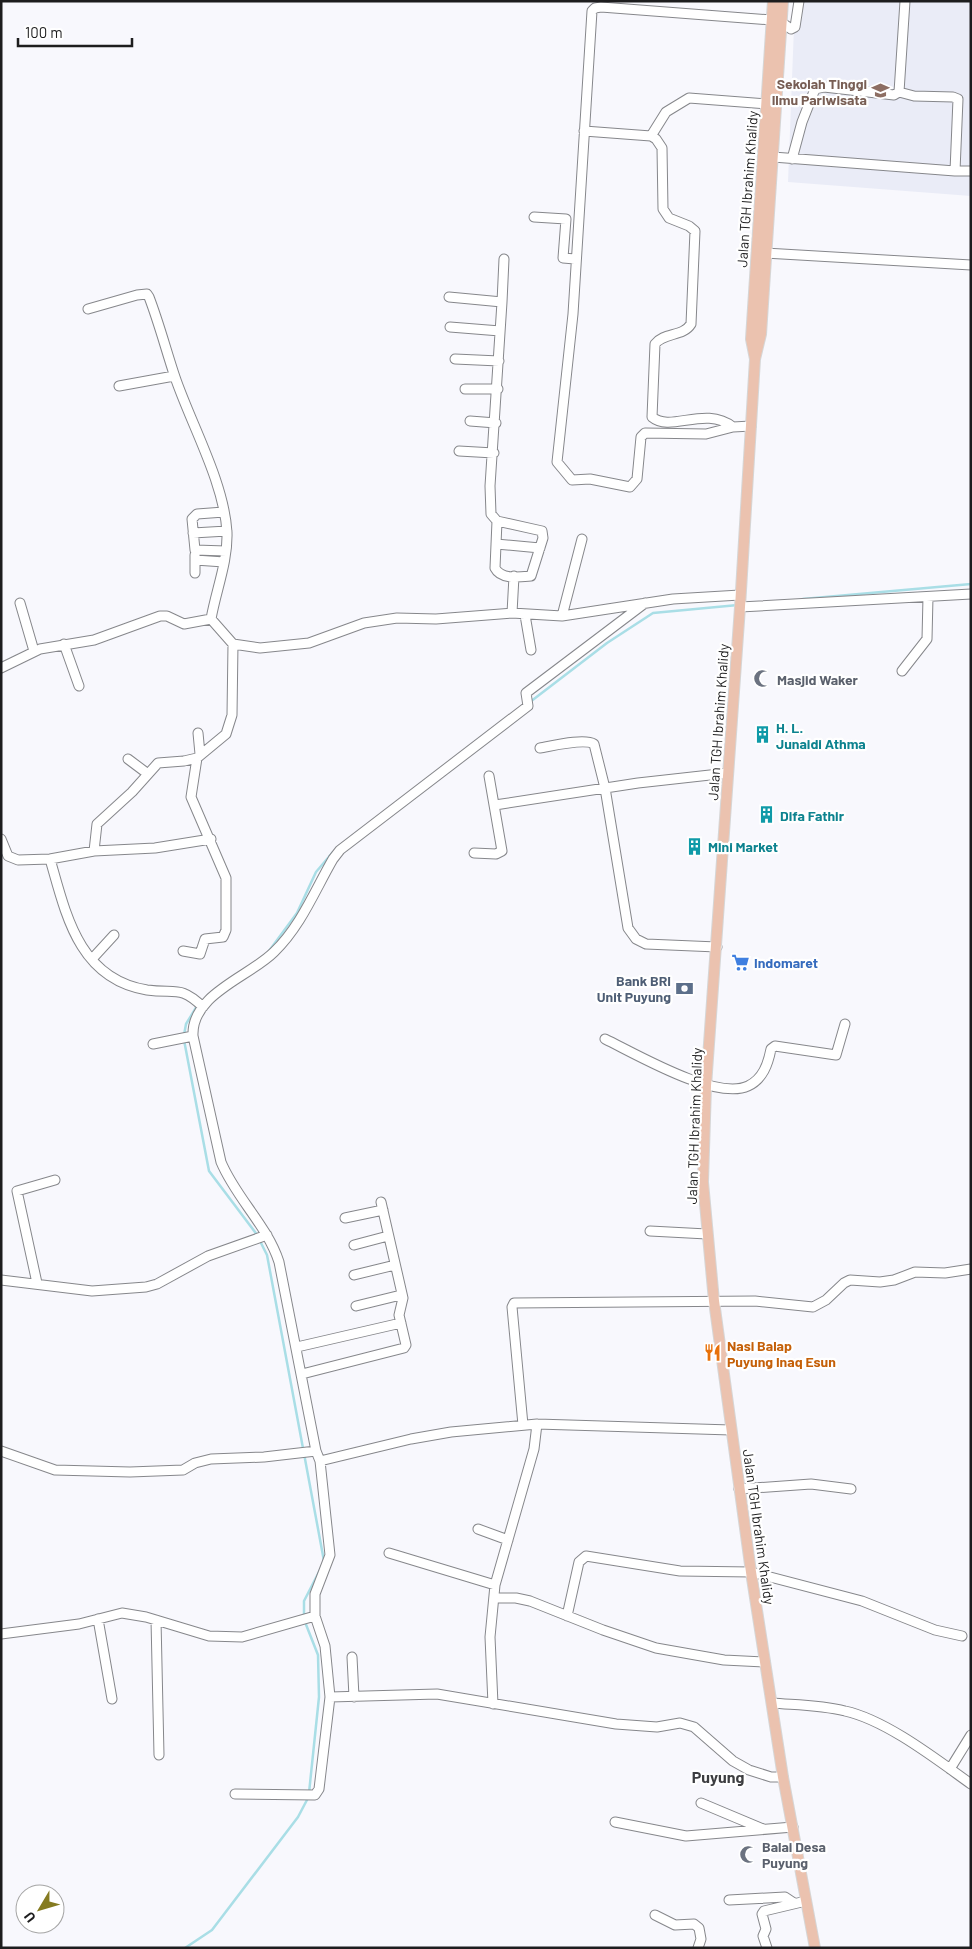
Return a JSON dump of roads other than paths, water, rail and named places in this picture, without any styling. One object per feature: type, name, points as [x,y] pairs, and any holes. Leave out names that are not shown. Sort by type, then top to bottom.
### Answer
[{"type":"main road","points":[[773,1],[777,21]]},
{"type":"main road","points":[[777,21],[783,1]]},
{"type":"main road","name":"Jalan TGH Ibrahim Khalidy","points":[[755,359],[751,339],[766,104],[777,21]]},
{"type":"main road","name":"Jalan TGH Ibrahim Khalidy","points":[[777,21],[773,157],[761,334],[755,359],[750,426],[717,948],[706,1086],[703,1182],[714,1301],[751,1572],[784,1777],[815,1948]]},
{"type":"street","points":[[750,426],[733,426],[713,433],[644,434],[641,437],[637,479],[630,487],[594,480],[572,480],[559,466],[557,459],[572,323],[593,10],[596,7],[777,21],[791,29],[795,27],[799,1]]},
{"type":"street","points":[[899,92],[905,1]]},
{"type":"street","points":[[792,159],[802,122],[815,89],[824,87],[894,95],[899,92],[914,96],[953,97],[958,99],[955,171]]},
{"type":"street","points":[[651,136],[666,112],[689,98],[766,104]]},
{"type":"street","points":[[584,132],[651,136],[656,139],[662,148],[663,209],[665,214],[696,231],[691,324],[686,330],[662,338],[655,344],[651,415],[656,420],[665,422],[694,417],[718,418],[733,426]]},
{"type":"street","points":[[773,157],[971,171]]},
{"type":"street","points":[[534,217],[566,219],[563,258],[575,259]]},
{"type":"street","points":[[765,253],[971,265]]},
{"type":"street","points":[[497,521],[496,571],[505,576],[532,575],[543,538],[542,531],[497,521],[491,514],[490,507],[504,259]]},
{"type":"street","points":[[88,309],[137,295],[148,295],[167,347],[174,376],[207,460],[224,512],[227,531],[226,551],[212,619]]},
{"type":"street","points":[[449,298],[502,302]]},
{"type":"street","points":[[450,327],[500,332]]},
{"type":"street","points":[[455,359],[499,361]]},
{"type":"street","points":[[119,386],[174,376]]},
{"type":"street","points":[[465,389],[498,389]]},
{"type":"street","points":[[470,421],[496,423]]},
{"type":"street","points":[[459,451],[494,453]]},
{"type":"street","points":[[195,573],[193,516],[224,512]]},
{"type":"street","points":[[193,533],[227,531]]},
{"type":"street","points":[[562,616],[582,539]]},
{"type":"street","points":[[496,544],[540,548]]},
{"type":"street","points":[[195,550],[226,551]]},
{"type":"street","points":[[195,560],[224,562]]},
{"type":"street","points":[[512,613],[514,576]]},
{"type":"street","points":[[212,619],[233,644],[260,648],[309,643],[355,626],[379,621],[512,613],[562,616],[673,599],[740,601],[928,597],[971,594]]},
{"type":"street","points":[[902,671],[927,639],[928,597]]},
{"type":"street","points":[[20,603],[34,651]]},
{"type":"street","points":[[235,1794],[311,1794],[320,1785],[330,1697],[325,1646],[313,1616],[315,1594],[330,1555],[320,1461],[314,1451],[302,1374],[280,1262],[273,1242],[262,1237],[227,1177],[221,1162],[187,1037],[201,1005],[267,958],[284,942],[293,930],[330,863],[340,850],[490,736],[528,700],[528,692],[645,603]]},
{"type":"street","points":[[1,668],[34,651],[94,640],[164,615],[184,624],[212,619]]},
{"type":"street","points":[[525,615],[531,650]]},
{"type":"street","points":[[64,644],[79,686]]},
{"type":"street","points":[[94,851],[97,824],[160,761],[178,762],[198,756],[223,738],[230,723],[233,644]]},
{"type":"street","points":[[183,951],[200,954],[205,939],[221,938],[225,934],[226,878],[191,797],[198,756],[198,733]]},
{"type":"street","points":[[540,748],[575,743],[592,743],[605,788],[625,914],[632,936],[639,942],[646,944],[717,948]]},
{"type":"street","points":[[128,759],[148,774]]},
{"type":"street","points":[[495,805],[605,788],[728,773]]},
{"type":"street","points":[[474,853],[496,854],[502,852],[489,776]]},
{"type":"street","points":[[1,839],[8,856],[14,860],[50,859],[94,851],[155,848],[210,839]]},
{"type":"street","points":[[50,859],[72,931],[78,943],[92,959],[117,981],[148,990],[187,993],[201,1005]]},
{"type":"street","points":[[92,959],[114,935]]},
{"type":"street","points":[[605,1040],[706,1086],[734,1089],[747,1086],[758,1079],[768,1066],[771,1049],[775,1046],[835,1056],[838,1052],[845,1024]]},
{"type":"street","points":[[153,1044],[187,1037]]},
{"type":"street","points":[[37,1283],[17,1191],[55,1180]]},
{"type":"street","points":[[302,1374],[404,1348],[406,1345],[399,1312],[403,1302],[382,1206],[345,1218]]},
{"type":"street","points":[[650,1231],[707,1234]]},
{"type":"street","points":[[354,1245],[388,1236]]},
{"type":"street","points":[[1,1280],[92,1291],[146,1287],[157,1284],[208,1256],[262,1237]]},
{"type":"street","points":[[354,1275],[395,1265]]},
{"type":"street","points":[[524,1425],[513,1304],[755,1301],[813,1307],[826,1300],[850,1280],[880,1282],[894,1280],[915,1272],[946,1273],[971,1269]]},
{"type":"street","points":[[356,1306],[401,1295]]},
{"type":"street","points":[[297,1347],[400,1323]]},
{"type":"street","points":[[492,1704],[490,1637],[495,1585],[534,1449],[537,1424]]},
{"type":"street","points":[[320,1461],[411,1439],[451,1432],[537,1424],[731,1430]]},
{"type":"street","points":[[1,1451],[56,1470],[130,1472],[183,1470],[195,1463],[211,1459],[314,1451]]},
{"type":"street","points":[[739,1488],[811,1484],[851,1489]]},
{"type":"street","points":[[478,1528],[508,1540]]},
{"type":"street","points":[[389,1553],[495,1585]]},
{"type":"street","points":[[567,1616],[580,1562],[584,1556],[680,1571],[751,1572],[862,1601],[928,1628],[962,1636]]},
{"type":"street","points":[[494,1598],[516,1598],[530,1601],[656,1648],[724,1660],[766,1662]]},
{"type":"street","points":[[1,1634],[98,1619],[122,1613],[156,1620],[209,1636],[231,1638],[252,1636],[313,1616]]},
{"type":"street","points":[[98,1619],[112,1699]]},
{"type":"street","points":[[156,1620],[159,1755]]},
{"type":"street","points":[[352,1657],[354,1697]]},
{"type":"street","points":[[330,1697],[437,1694],[616,1724],[657,1728],[680,1724],[687,1725],[705,1735],[742,1766],[756,1774],[784,1777]]},
{"type":"street","points":[[772,1703],[846,1711],[860,1716],[907,1740],[971,1784]]},
{"type":"street","points":[[950,1769],[971,1734]]},
{"type":"street","points":[[701,1803],[763,1829]]},
{"type":"street","points":[[616,1822],[686,1836],[793,1827]]},
{"type":"street","points":[[729,1900],[785,1896],[794,1903]]},
{"type":"street","points":[[767,1948],[763,1936],[766,1929],[763,1912],[767,1909],[806,1901]]},
{"type":"street","points":[[655,1915],[675,1925],[694,1924],[699,1928],[701,1939],[698,1948]]},
{"type":"waterway","points":[[803,599],[971,584]]},
{"type":"waterway","points":[[530,702],[607,643],[653,613],[738,605]]},
{"type":"waterway","points":[[269,951],[297,913],[316,872],[333,852]]},
{"type":"waterway","points":[[184,1035],[186,1024],[197,1006]]},
{"type":"waterway","points":[[184,1040],[209,1171],[258,1236]]},
{"type":"waterway","points":[[260,1241],[267,1255],[324,1561]]},
{"type":"waterway","points":[[304,1616],[304,1601],[321,1568]]},
{"type":"waterway","points":[[305,1622],[318,1655],[319,1697],[309,1793]]},
{"type":"waterway","points":[[185,1948],[212,1930],[298,1817],[308,1798]]},
{"type":"place","name":"Sekolah Tinggi Ilmu Pariwisata","points":[[881,91]]},
{"type":"place","name":"Masjid Waker","points":[[763,679]]},
{"type":"place","name":"H. L. Junaidi Athma","points":[[762,735]]},
{"type":"place","name":"Difa Fathir","points":[[766,815]]},
{"type":"place","name":"Mini Market","points":[[694,846]]},
{"type":"place","name":"Indomaret","points":[[740,962]]},
{"type":"place","name":"Bank BRI Unit Puyung","points":[[685,988]]},
{"type":"place","name":"Nasi Balap Puyung Inaq Esun","points":[[713,1353]]},
{"type":"place","name":"Balai Desa Puyung","points":[[748,1854]]},
{"type":"district","name":"Puyung","points":[[718,1776]]}]
